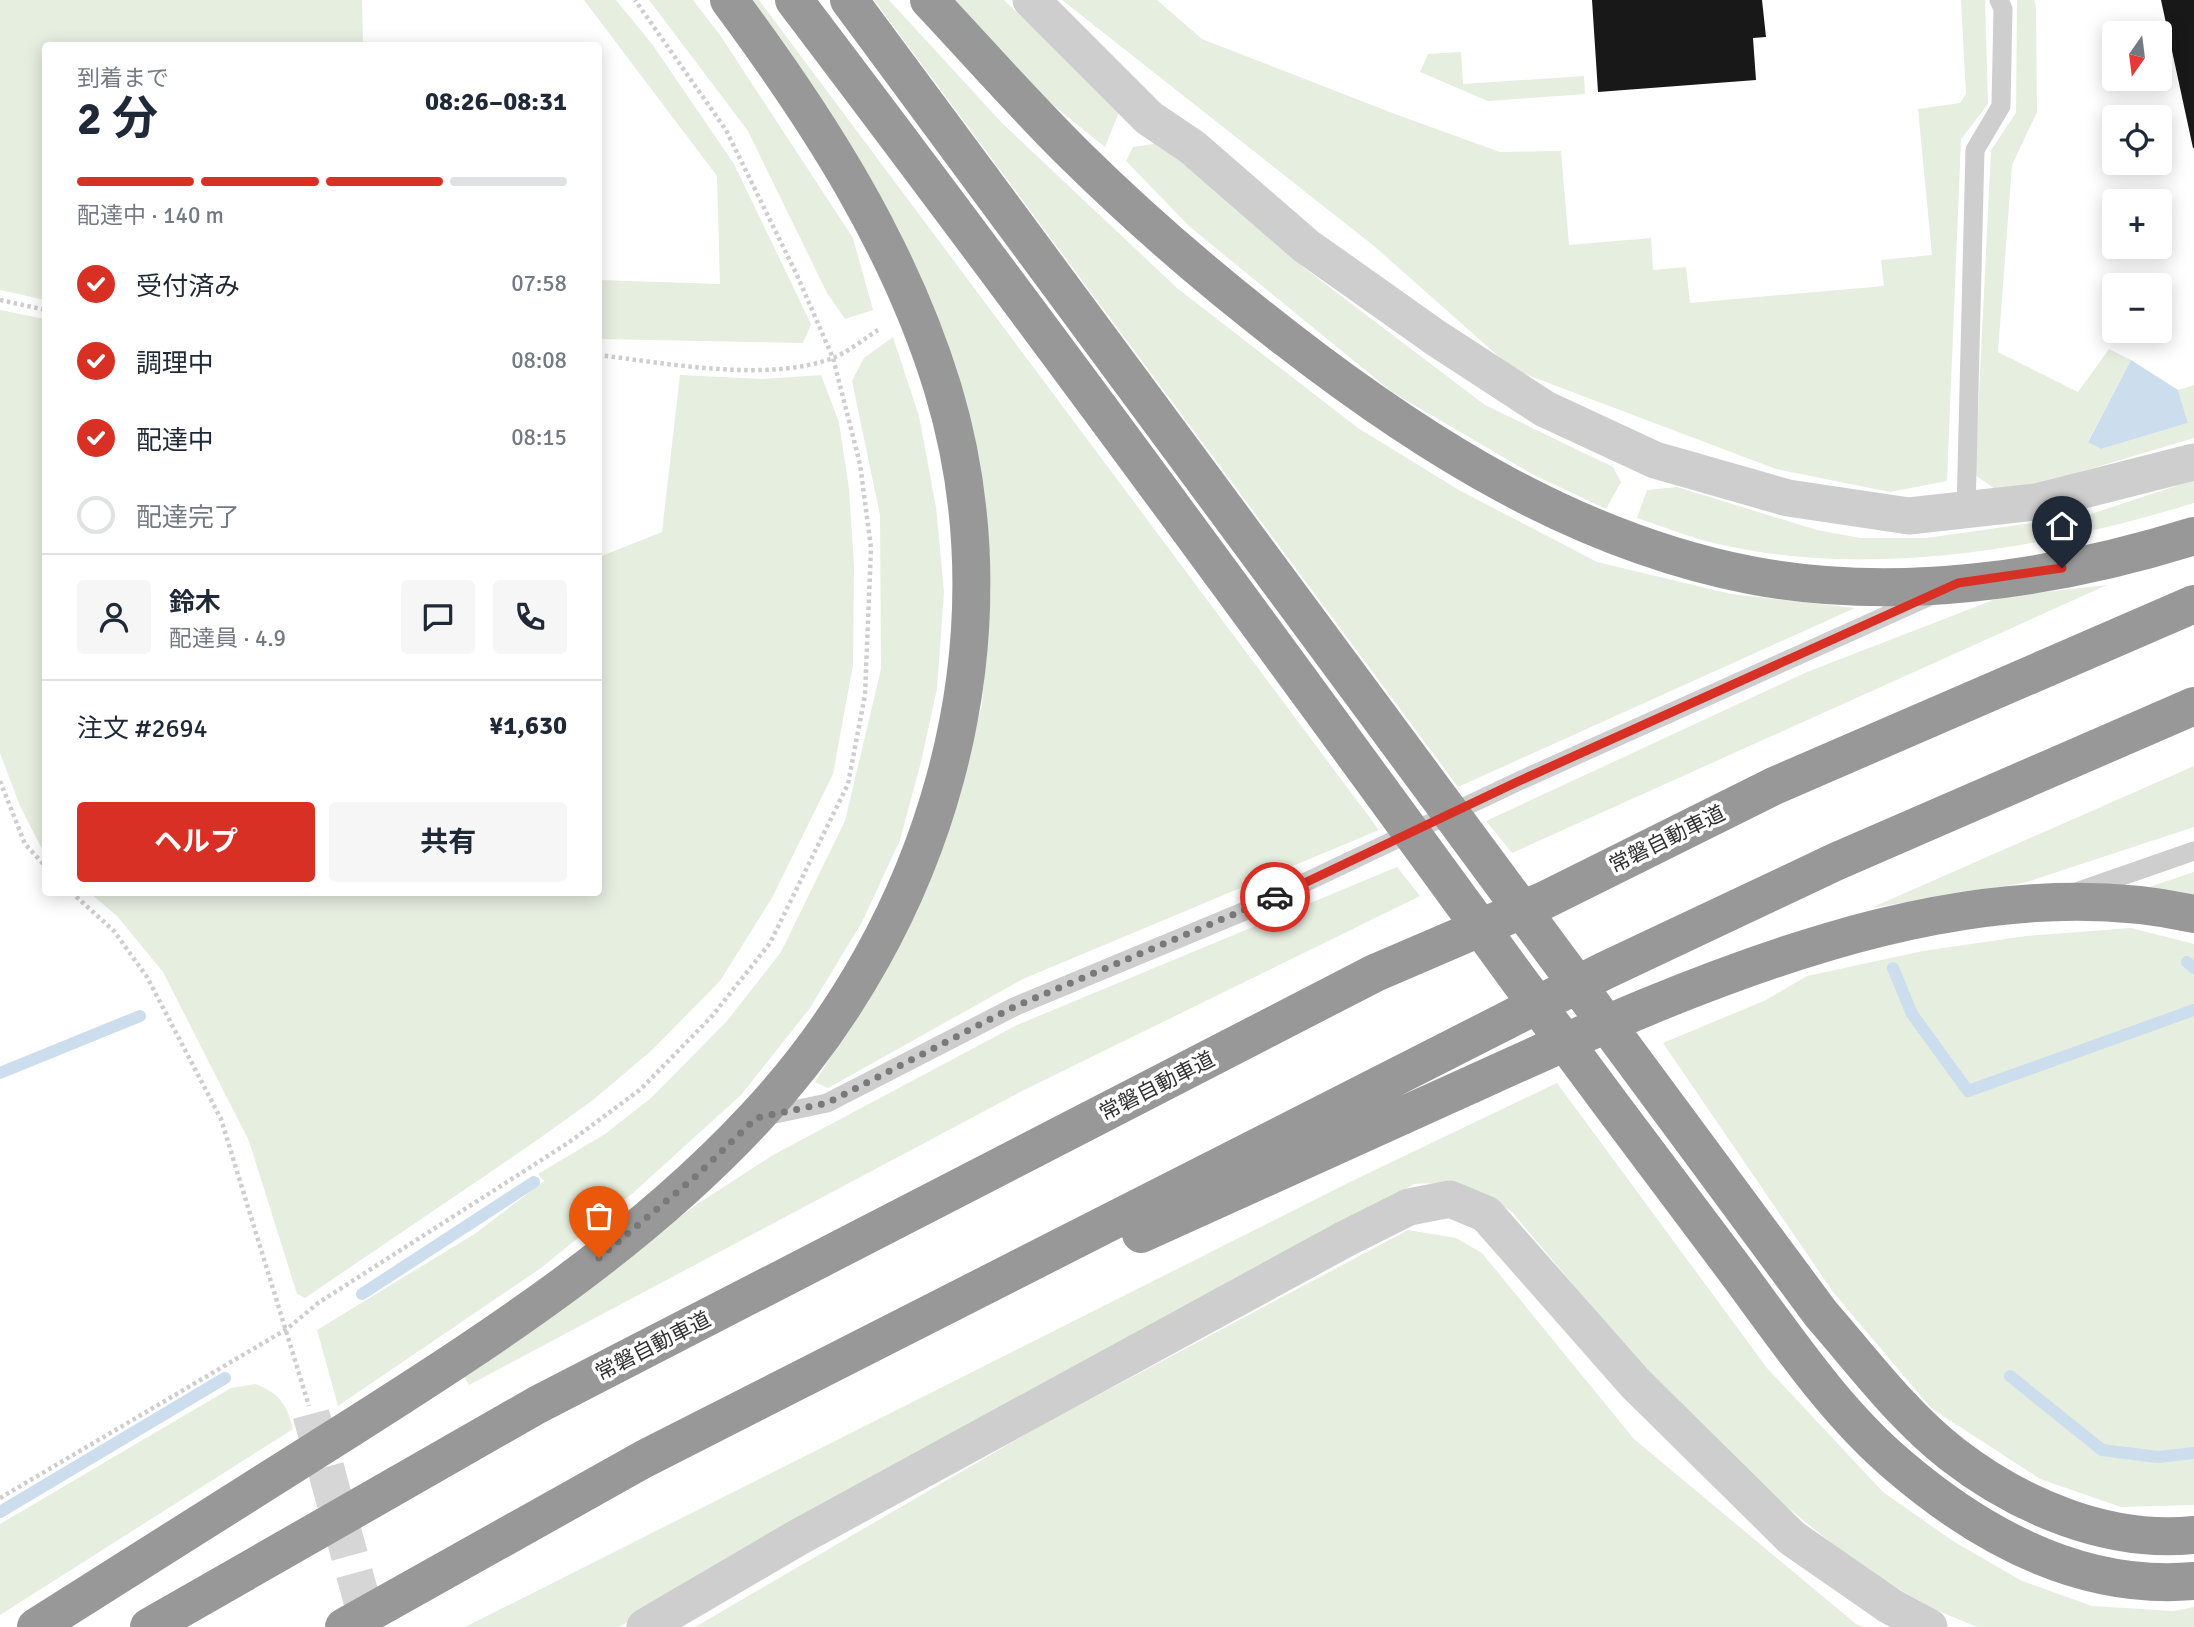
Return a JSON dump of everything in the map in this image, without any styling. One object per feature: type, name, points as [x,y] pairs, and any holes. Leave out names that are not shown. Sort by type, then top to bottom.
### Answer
[{"type":"highway","points":[[36,1627],[477,1348],[633,1231],[756,1118],[845,1007],[900,907],[920,858],[959,721],[971,618],[970,560],[965,506],[943,391],[901,275],[826,136],[729,0]]},
{"type":"highway","points":[[794,0],[971,233],[1597,1087],[1824,1388],[1895,1463],[1975,1524],[2022,1551],[2068,1567],[2121,1579],[2173,1583],[2194,1581]]},
{"type":"highway","points":[[849,0],[1821,1314],[1912,1417],[1952,1454],[2001,1486],[2047,1509],[2090,1526],[2138,1536],[2194,1535]]},
{"type":"highway","points":[[929,0],[1074,154],[1150,227],[1220,287],[1396,421],[1466,463],[1581,523],[1693,561],[1751,575],[1856,585],[1958,583],[2054,570],[2194,536]]},
{"type":"highway","name":"常磐自動車道","points":[[149,1627],[537,1405],[1375,973],[1545,900],[1774,786],[2194,604]]},
{"type":"highway","points":[[344,1627],[644,1459],[1604,971],[1835,862],[2194,706]]},
{"type":"highway","points":[[644,1459],[1629,1013],[1741,970],[1921,919],[2046,903],[2163,907],[2194,914]]},
{"type":"street","points":[[1031,0],[1149,118],[1192,146],[1306,246],[1436,338],[1545,409],[1655,460],[1787,498],[1909,516],[2036,502],[2194,462]]},
{"type":"street","points":[[645,1627],[797,1538],[1345,1239],[1409,1207],[1450,1199],[1486,1214],[1635,1383],[1792,1538],[1890,1606],[1929,1627]]},
{"type":"lane","points":[[1966,510],[1975,150],[2001,106],[2003,9],[1999,0]]},
{"type":"lane","points":[[756,1118],[827,1103],[1016,1006],[1245,911],[1519,781],[1958,583]]},
{"type":"lane","points":[[2046,903],[2194,851]]},
{"type":"path","points":[[0,1498],[287,1329],[318,1303],[568,1143],[641,1089],[713,1015],[770,943],[848,784],[865,695],[870,548],[860,464],[833,358],[796,273],[726,130],[635,0]]},
{"type":"path","points":[[0,300],[42,309]]},
{"type":"path","points":[[602,355],[729,370],[795,366],[833,358],[882,327]]},
{"type":"path","points":[[0,781],[25,844],[42,863]]},
{"type":"path","points":[[75,896],[114,931],[147,977],[221,1119],[311,1414]]},
{"type":"shaded area","points":[[0,0],[362,0],[363,42],[42,42],[42,299],[0,290]]},
{"type":"shaded area","points":[[584,0],[616,0],[652,44],[734,164],[811,324],[803,343],[602,339],[602,280],[720,284],[717,176]]},
{"type":"shaded area","points":[[649,0],[693,0],[720,35],[853,238],[873,310],[845,319],[827,293],[748,131]]},
{"type":"shaded area","points":[[747,0],[759,0],[1379,830],[1023,979],[828,1088],[815,1082],[899,945],[951,820],[982,705],[991,589],[975,441],[943,342],[900,231],[832,117]]},
{"type":"shaded area","points":[[874,0],[889,0],[1002,123],[1177,288],[1358,428],[1459,490],[1597,562],[1731,594],[1855,608],[1458,787]]},
{"type":"shaded area","points":[[952,0],[1004,0],[1120,110],[1105,147],[1048,101]]},
{"type":"shaded area","points":[[1062,0],[1157,0],[1202,39],[1395,114],[1500,152],[1561,151],[1569,245],[1651,238],[1653,270],[1686,267],[1690,303],[1884,286],[1881,260],[1932,255],[1918,109],[1960,103],[1966,94],[1961,0],[1985,0],[1988,104],[1961,139],[1947,481],[1890,492],[1776,469],[1514,370],[1374,246]]},
{"type":"shaded area","points":[[2017,0],[2034,0],[2036,6],[2037,112],[2012,165],[1998,352],[2078,392],[2109,349],[2131,360],[2088,441],[2101,449],[2188,423],[2178,390],[2194,385],[2194,438],[2033,486],[1998,491],[1975,475],[1991,150],[2016,113]]},
{"type":"shaded area","points":[[1461,52],[1463,84],[1584,76],[1585,94],[1488,101],[1420,72],[1428,54]]},
{"type":"shaded area","points":[[1160,143],[1303,267],[1485,405],[1613,467],[1621,482],[1606,509],[1532,474],[1392,392],[1190,227],[1126,161],[1133,147]]},
{"type":"shaded area","points":[[0,310],[42,318],[42,849],[20,806],[0,753]]},
{"type":"shaded area","points":[[893,337],[919,416],[936,507],[944,592],[937,689],[921,762],[900,840],[862,922],[810,1008],[741,1095],[633,1193],[541,1268],[338,1406],[317,1330],[476,1233],[544,1181],[538,1174],[605,1134],[651,1098],[727,1021],[781,952],[845,821],[881,669],[880,515],[852,381],[864,358]]},
{"type":"shaded area","points":[[680,375],[762,379],[821,375],[839,422],[849,489],[854,565],[853,665],[833,774],[773,896],[720,981],[651,1051],[593,1100],[533,1143],[305,1298],[297,1294],[249,1141],[163,972],[117,916],[94,896],[602,896],[602,556],[662,532]]},
{"type":"shaded area","points":[[2194,480],[2194,503],[2138,519],[2019,545],[1897,559],[1836,559],[1776,554],[1708,542],[1637,518],[1647,490],[1677,487],[1817,530],[1860,538],[1926,538],[2088,515]]},
{"type":"shaded area","points":[[2107,585],[1512,853],[1486,821],[1807,672],[2001,597]]},
{"type":"shaded area","points":[[2194,766],[2194,827],[2024,883],[1871,908]]},
{"type":"shaded area","points":[[1397,867],[1420,896],[1022,1091],[469,1385],[462,1373],[699,1203],[773,1155],[1017,1025]]},
{"type":"shaded area","points":[[2194,872],[2194,897],[2149,887]]},
{"type":"shaded area","points":[[2131,928],[2194,944],[2194,1505],[2121,1507],[2040,1479],[1931,1408],[1833,1292],[1663,1043],[1766,1000],[1807,976],[1923,951],[2026,936]]},
{"type":"shaded area","points":[[1557,1083],[1767,1368],[1883,1492],[1953,1541],[2022,1581],[2092,1606],[2174,1611],[2194,1607],[2194,1627],[1977,1627],[1936,1610],[1863,1569],[1770,1493],[1661,1389],[1512,1212],[1488,1197],[1466,1188],[1414,1184],[619,1627],[465,1627],[1352,1181]]},
{"type":"shaded area","points":[[1408,1230],[1456,1238],[1482,1253],[1634,1439],[1856,1624],[1865,1627],[695,1627],[1038,1427]]},
{"type":"shaded area","points":[[255,1384],[271,1391],[281,1401],[293,1429],[0,1615],[0,1524],[231,1388]]},
{"type":"water","points":[[2131,360],[2178,390],[2188,423],[2101,449],[2088,442]]},
{"type":"building","points":[[1592,0],[1762,0],[1766,37],[1753,38],[1756,80],[1598,92]]},
{"type":"building","points":[[2161,0],[2194,0],[2194,148],[2172,51],[2172,21],[2166,21]]},
{"type":"waterway","points":[[2187,962],[2194,968]]},
{"type":"waterway","points":[[1893,968],[1912,1014],[1968,1091],[2194,1010]]},
{"type":"waterway","points":[[0,1073],[140,1016]]},
{"type":"waterway","points":[[362,1294],[534,1182]]},
{"type":"waterway","points":[[2010,1376],[2102,1450],[2158,1457],[2194,1453]]},
{"type":"waterway","points":[[0,1512],[225,1378]]},
{"type":"tunnel","points":[[311,1414],[369,1627]]},
{"type":"way so far","points":[[599,1258],[696,1176],[756,1118],[827,1103],[1016,1006],[1275,897]]},
{"type":"route","points":[[1275,897],[1519,781],[1958,583],[2062,568]]}]
